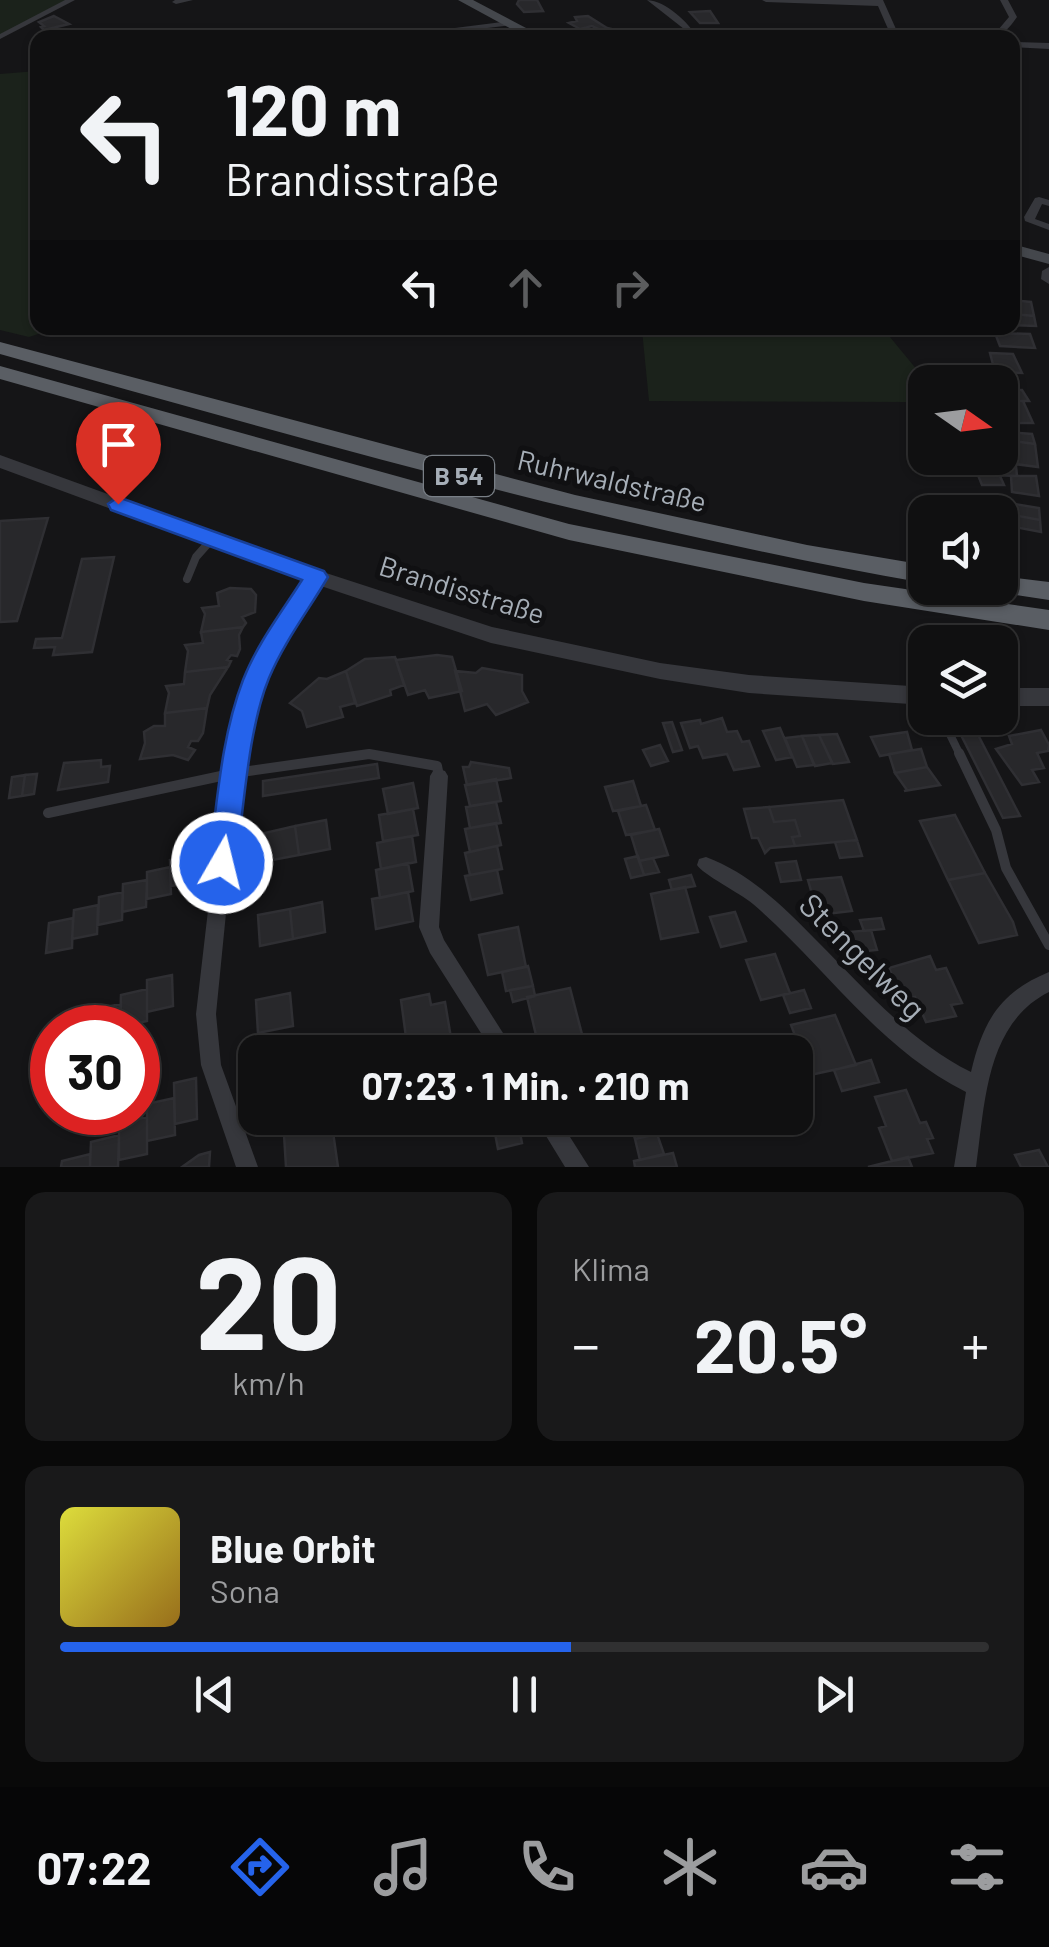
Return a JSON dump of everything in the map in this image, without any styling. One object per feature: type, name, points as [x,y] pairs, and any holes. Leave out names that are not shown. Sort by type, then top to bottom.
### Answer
[{"type":"highway","name":"Ruhrwaldstraße","points":[[0,348],[397,460],[608,513],[908,571]]},
{"type":"highway","name":"B 54","points":[[0,372],[569,532],[864,592],[1038,618]]},
{"type":"highway","points":[[1018,587],[1049,591]]},
{"type":"main road","points":[[464,0],[524,30]]},
{"type":"main road","points":[[1020,251],[1049,258]]},
{"type":"street","points":[[0,37],[71,0]]},
{"type":"street","points":[[176,2],[188,0]]},
{"type":"street","points":[[650,0],[689,30]]},
{"type":"street","points":[[1002,30],[1012,16],[1004,0]]},
{"type":"street","points":[[767,4],[880,2],[892,30]]},
{"type":"street","points":[[449,30],[510,23]]},
{"type":"street","points":[[1020,44],[1049,46]]},
{"type":"street","points":[[1049,203],[1039,200],[1029,216],[1030,222],[1049,226]]},
{"type":"street","points":[[1049,270],[1049,279]]},
{"type":"street","name":"Brandisstraße","points":[[0,462],[316,577],[491,635],[660,671],[749,684],[908,695]]},
{"type":"street","points":[[247,1167],[211,1065],[206,1014],[235,773],[254,683],[270,648],[316,577]]},
{"type":"street","points":[[1018,698],[1049,697]]},
{"type":"street","points":[[439,776],[430,926],[437,946],[494,1035]]},
{"type":"street","name":"Stengelweg","points":[[706,866],[739,879],[766,902],[907,1045],[949,1074],[979,1087]]},
{"type":"street","points":[[965,1167],[979,1087],[1001,1016],[1021,994],[1049,982]]},
{"type":"street","points":[[557,1135],[578,1167]]},
{"type":"lane","points":[[187,579],[196,557],[212,539]]},
{"type":"lane","points":[[950,735],[996,830],[1006,868],[1049,944]]},
{"type":"lane","points":[[48,812],[235,773],[369,754],[437,766],[439,776]]},
{"type":"shaded area","points":[[0,0],[66,0],[0,35]]},
{"type":"shaded area","points":[[30,72],[30,335],[35,335],[29,337],[0,330],[0,74]]},
{"type":"shaded area","points":[[642,335],[888,335],[913,365],[908,365],[908,402],[649,401]]},
{"type":"building","points":[[519,0],[537,0],[543,11],[524,12],[517,4]]},
{"type":"building","points":[[710,11],[718,23],[700,23],[690,12]]},
{"type":"building","points":[[54,16],[69,24],[44,30],[39,22]]},
{"type":"building","points":[[588,16],[616,30],[592,26],[580,29],[569,23],[577,21],[575,17]]},
{"type":"building","points":[[1020,301],[1031,302],[1034,316],[1020,315]]},
{"type":"building","points":[[1020,315],[1034,316],[1036,326],[1020,325]]},
{"type":"building","points":[[1030,334],[1035,348],[1000,346],[996,335]]},
{"type":"building","points":[[990,353],[1013,354],[1022,373],[1018,373],[1018,365],[993,365]]},
{"type":"building","points":[[1018,390],[1022,390],[1029,401],[1018,401]]},
{"type":"building","points":[[1018,401],[1023,401],[1033,423],[1018,423]]},
{"type":"building","points":[[1018,433],[1032,434],[1035,444],[1018,442]]},
{"type":"building","points":[[1018,442],[1035,444],[1038,467],[1018,464]]},
{"type":"building","points":[[978,475],[1000,476],[1004,485],[982,485]]},
{"type":"building","points":[[1011,476],[1036,476],[1039,496],[1012,492]]},
{"type":"building","points":[[1018,505],[1039,508],[1040,520],[1018,516]]},
{"type":"building","points":[[1018,516],[1040,520],[1041,532],[1018,528]]},
{"type":"building","points":[[48,518],[17,621],[0,622],[0,521]]},
{"type":"building","points":[[114,557],[92,652],[53,655],[55,647],[34,648],[36,639],[62,638],[82,559]]},
{"type":"building","points":[[230,588],[251,589],[256,595],[255,612],[242,617],[246,623],[243,627],[201,632],[205,614],[202,608],[219,606],[217,593]]},
{"type":"building","points":[[243,627],[240,649],[237,656],[231,655],[227,660],[231,661],[228,667],[185,672],[185,645],[203,643],[201,632]]},
{"type":"building","points":[[395,657],[404,685],[390,690],[391,695],[357,706],[346,671],[365,659]]},
{"type":"building","points":[[452,657],[462,691],[429,698],[425,690],[408,695],[396,660]]},
{"type":"building","points":[[228,667],[210,695],[207,708],[165,713],[169,693],[166,686],[184,684],[185,672]]},
{"type":"building","points":[[482,668],[522,675],[522,691],[528,702],[496,715],[487,704],[465,711],[455,671],[476,673]]},
{"type":"building","points":[[346,671],[355,703],[340,707],[343,717],[307,727],[302,711],[290,703],[319,678]]},
{"type":"building","points":[[207,708],[203,733],[198,741],[191,741],[188,747],[195,750],[188,760],[173,755],[140,759],[144,732],[154,726],[165,726],[165,713]]},
{"type":"building","points":[[722,718],[727,732],[737,731],[742,742],[749,741],[759,766],[734,770],[727,754],[703,758],[698,746],[690,748],[681,723],[700,720],[701,724]]},
{"type":"building","points":[[672,722],[682,750],[673,752],[663,723]]},
{"type":"building","points":[[780,728],[792,757],[776,760],[763,731]]},
{"type":"building","points":[[1041,730],[1049,745],[1048,751],[1037,753],[1044,768],[1032,770],[1039,782],[1022,785],[996,749],[1012,744],[1009,736]]},
{"type":"building","points":[[907,732],[912,750],[880,756],[871,737]]},
{"type":"building","points":[[837,734],[849,762],[833,764],[819,735]]},
{"type":"building","points":[[819,735],[832,763],[815,766],[802,736]]},
{"type":"building","points":[[961,735],[978,735],[1020,816],[1003,818]]},
{"type":"building","points":[[802,736],[814,765],[797,767],[785,738]]},
{"type":"building","points":[[660,745],[668,761],[651,766],[643,750]]},
{"type":"building","points":[[921,749],[927,767],[895,773],[889,754]]},
{"type":"building","points":[[101,760],[101,767],[110,766],[108,782],[58,790],[64,763]]},
{"type":"building","points":[[471,762],[509,768],[511,778],[467,785],[463,767],[469,767]]},
{"type":"building","points":[[377,764],[379,778],[263,796],[263,781]]},
{"type":"building","points":[[927,767],[940,785],[904,791],[907,790],[895,773]]},
{"type":"building","points":[[37,774],[34,794],[22,796],[25,775]]},
{"type":"building","points":[[25,775],[22,796],[9,798],[12,777]]},
{"type":"building","points":[[496,779],[501,801],[470,806],[465,785]]},
{"type":"building","points":[[633,781],[641,806],[613,811],[605,787]]},
{"type":"building","points":[[413,783],[418,808],[388,814],[383,789]]},
{"type":"building","points":[[843,800],[857,840],[795,846],[792,837],[800,836],[795,820],[774,822],[769,807]]},
{"type":"building","points":[[496,802],[501,823],[470,828],[466,807]]},
{"type":"building","points":[[646,805],[655,830],[626,835],[618,811]]},
{"type":"building","points":[[769,807],[774,822],[795,820],[800,836],[792,837],[795,846],[770,848],[765,853],[758,838],[752,838],[744,809]]},
{"type":"building","points":[[413,809],[418,835],[383,841],[379,815]]},
{"type":"building","points":[[955,815],[985,873],[948,880],[920,821]]},
{"type":"building","points":[[326,820],[330,849],[299,855],[295,826]]},
{"type":"building","points":[[496,823],[501,845],[470,852],[465,829]]},
{"type":"building","points":[[295,826],[299,855],[267,861],[265,833]]},
{"type":"building","points":[[659,829],[668,855],[639,861],[631,835]]},
{"type":"building","points":[[412,836],[416,862],[381,869],[377,843]]},
{"type":"building","points":[[857,840],[862,856],[840,858],[835,842]]},
{"type":"building","points":[[497,846],[502,869],[470,875],[465,853]]},
{"type":"building","points":[[194,855],[195,882],[171,886],[170,860]]},
{"type":"building","points":[[638,856],[644,875],[631,878],[625,859]]},
{"type":"building","points":[[653,858],[659,872],[644,875],[639,861]]},
{"type":"building","points":[[796,861],[801,880],[781,882],[776,863]]},
{"type":"building","points":[[408,863],[413,891],[380,898],[376,870]]},
{"type":"building","points":[[170,867],[171,894],[147,899],[147,872]]},
{"type":"building","points":[[497,870],[502,893],[471,900],[465,876]]},
{"type":"building","points":[[985,873],[1017,935],[979,943],[948,880]]},
{"type":"building","points":[[691,875],[695,886],[672,890],[669,880]]},
{"type":"building","points":[[841,877],[852,911],[818,915],[808,880]]},
{"type":"building","points":[[147,880],[146,907],[122,912],[123,884]]},
{"type":"building","points":[[685,887],[698,932],[661,939],[651,894]]},
{"type":"building","points":[[123,892],[122,920],[98,925],[99,897]]},
{"type":"building","points":[[408,892],[413,921],[376,929],[372,899]]},
{"type":"building","points":[[322,902],[325,932],[293,939],[290,909]]},
{"type":"building","points":[[98,905],[97,934],[72,939],[74,910]]},
{"type":"building","points":[[290,909],[293,939],[260,946],[258,915]]},
{"type":"building","points":[[735,912],[746,941],[721,947],[710,917]]},
{"type":"building","points":[[73,918],[72,948],[46,953],[49,923]]},
{"type":"building","points":[[881,918],[884,929],[864,931],[860,920]]},
{"type":"building","points":[[518,927],[526,967],[488,975],[479,935]]},
{"type":"building","points":[[871,930],[877,950],[855,952],[849,932]]},
{"type":"building","points":[[775,954],[790,993],[761,1000],[746,960]]},
{"type":"building","points":[[930,956],[936,970],[946,968],[962,1003],[951,1005],[956,1016],[926,1022],[915,997],[902,999],[889,968]]},
{"type":"building","points":[[528,966],[533,986],[506,991],[502,972]]},
{"type":"building","points":[[172,975],[173,1006],[160,1009],[160,1005],[147,1005],[147,980]]},
{"type":"building","points":[[533,986],[535,996],[513,1002],[510,990]]},
{"type":"building","points":[[570,988],[582,1035],[536,1035],[527,997]]},
{"type":"building","points":[[147,989],[147,1005],[121,1005],[121,995]]},
{"type":"building","points":[[804,990],[811,1008],[790,1013],[783,995]]},
{"type":"building","points":[[290,993],[293,1026],[258,1033],[256,1000]]},
{"type":"building","points":[[429,994],[431,1005],[445,1002],[450,1035],[406,1035],[401,1000]]},
{"type":"building","points":[[835,1015],[856,1065],[813,1074],[813,1035],[795,1035],[791,1025]]},
{"type":"building","points":[[871,1060],[879,1082],[842,1091],[834,1070]]},
{"type":"building","points":[[196,1078],[197,1119],[175,1124],[174,1083]]},
{"type":"building","points":[[906,1090],[920,1123],[926,1122],[933,1138],[927,1139],[933,1153],[892,1161],[879,1128],[886,1126],[875,1097]]},
{"type":"building","points":[[174,1098],[175,1135],[147,1141],[147,1135],[160,1135],[160,1101]]},
{"type":"building","points":[[119,1135],[147,1135],[147,1154],[119,1160]]},
{"type":"building","points":[[119,1135],[118,1167],[90,1167],[91,1142]]},
{"type":"building","points":[[284,1135],[333,1135],[338,1167],[286,1167]]},
{"type":"building","points":[[495,1135],[520,1135],[522,1143],[498,1149]]},
{"type":"building","points":[[657,1135],[664,1154],[640,1160],[635,1139]]},
{"type":"building","points":[[1039,1150],[1048,1167],[1021,1167],[1015,1155]]},
{"type":"building","points":[[210,1152],[209,1167],[182,1167],[199,1155]]},
{"type":"building","points":[[673,1153],[677,1167],[635,1167],[634,1161]]},
{"type":"building","points":[[90,1154],[90,1167],[61,1167],[62,1161]]},
{"type":"building","points":[[908,1157],[912,1167],[868,1167]]},
{"type":"route","points":[[118,504],[316,577],[270,648],[254,683],[246,709],[222,863]]}]
